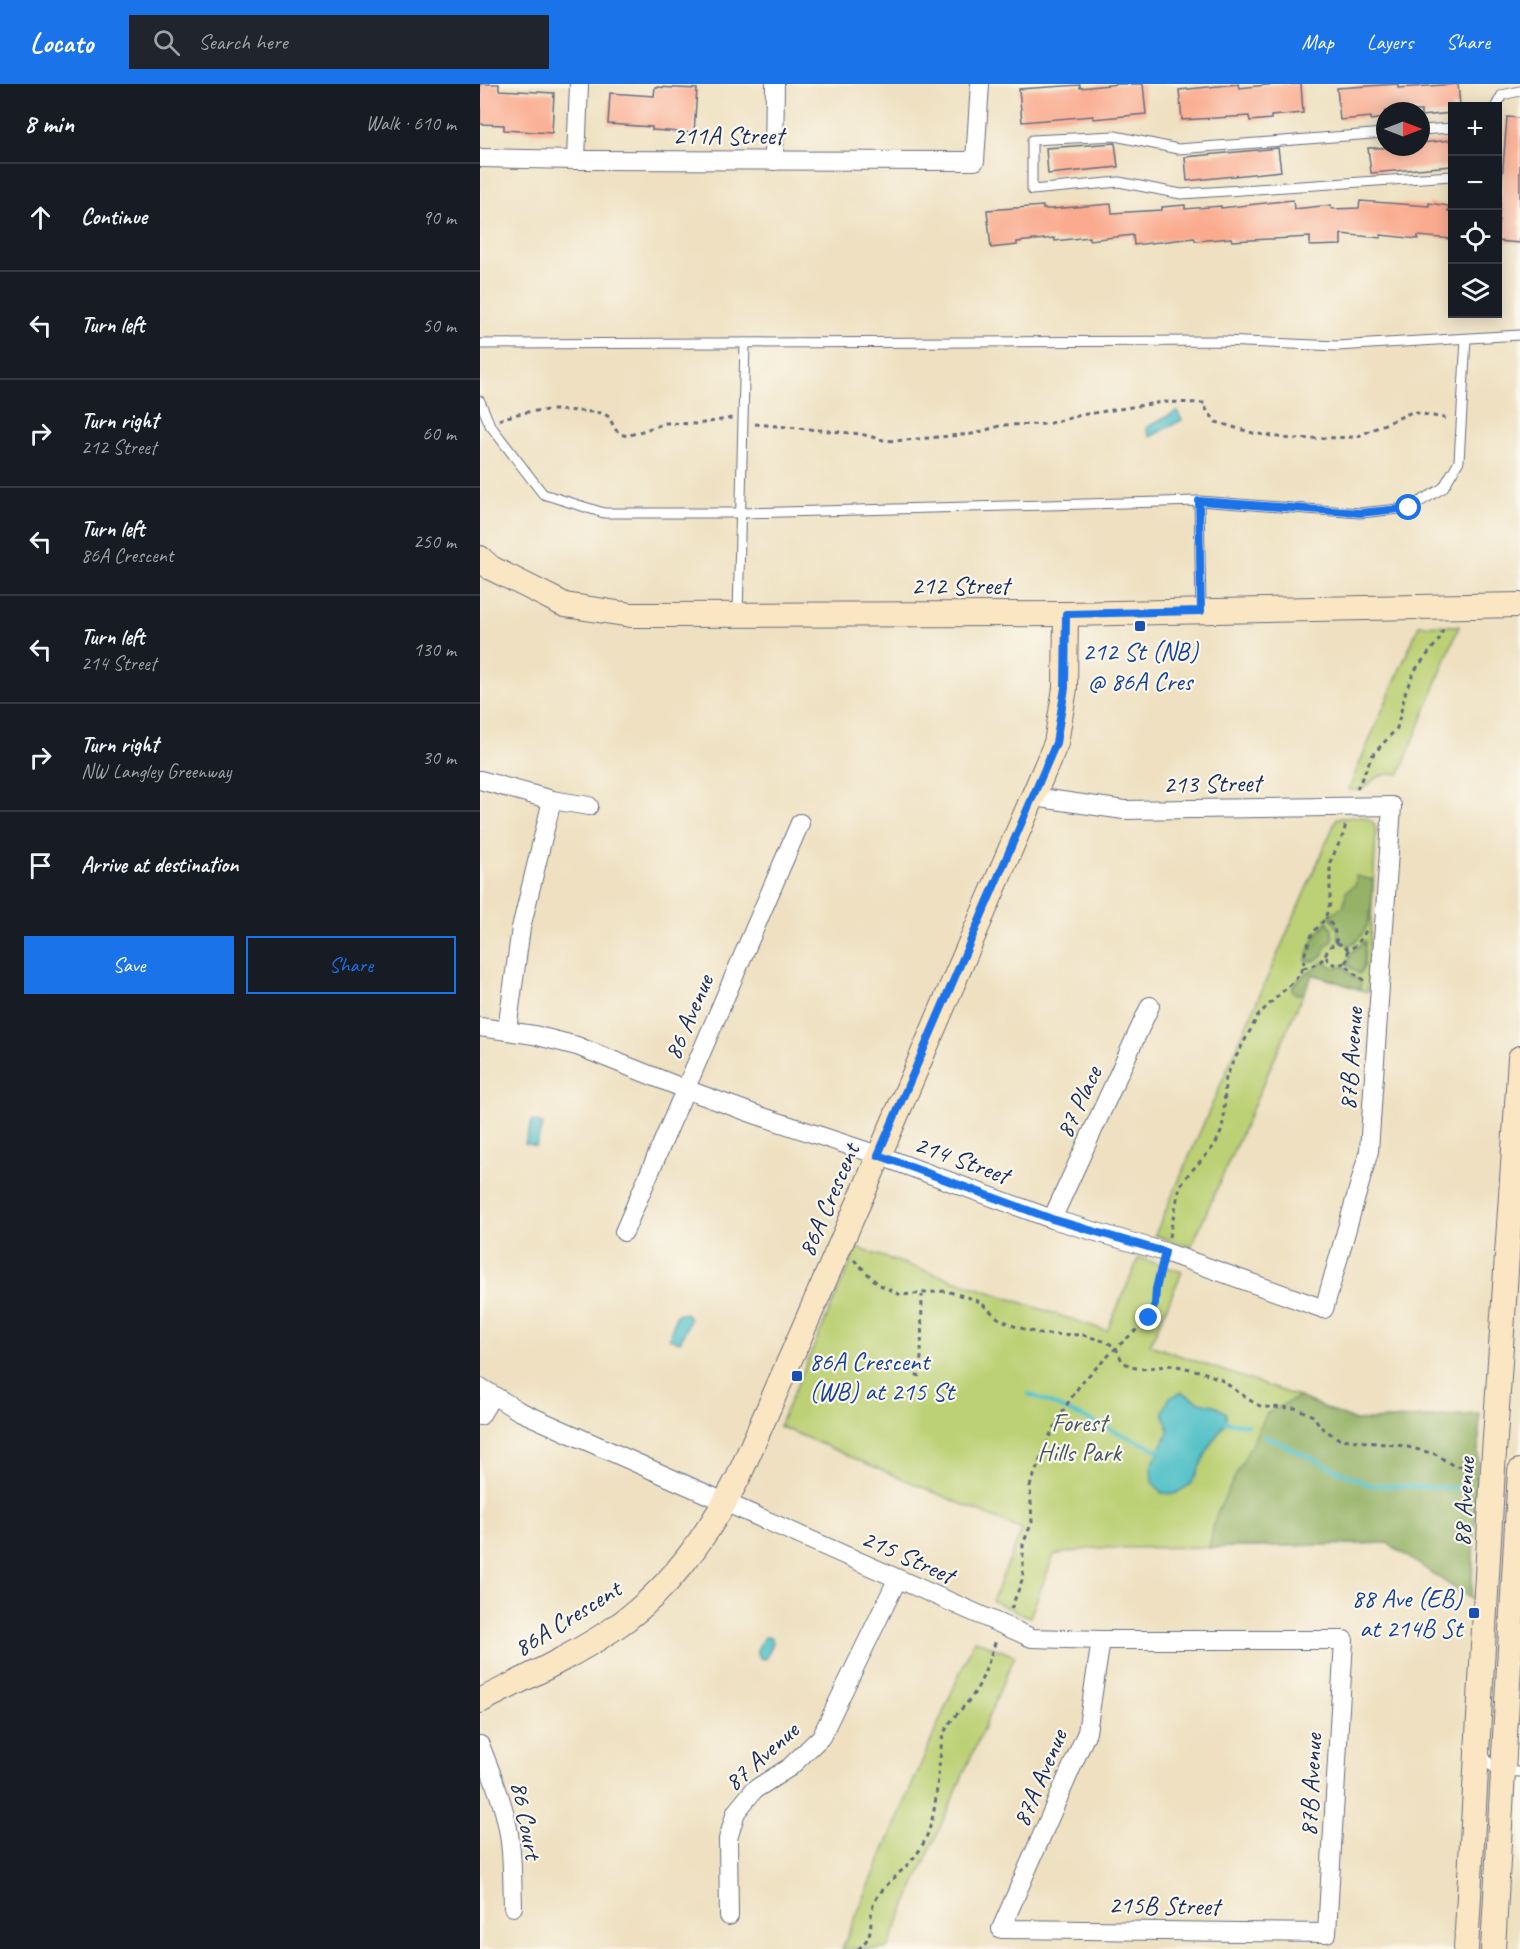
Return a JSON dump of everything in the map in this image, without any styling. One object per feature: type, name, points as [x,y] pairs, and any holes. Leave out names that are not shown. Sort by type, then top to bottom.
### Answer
[{"type":"street","points":[[576,160],[579,84]]},
{"type":"street","points":[[774,161],[775,84]]},
{"type":"street","name":"211A Street","points":[[480,158],[975,162],[980,84]]},
{"type":"street","name":"212 Street","points":[[480,558],[491,568],[565,605],[631,615],[1066,614],[1520,605]]},
{"type":"street","name":"86A Crescent","points":[[480,1701],[582,1648],[612,1630],[640,1608],[690,1557],[726,1501],[837,1252],[1056,743],[1065,688],[1066,614]]},
{"type":"street","points":[[480,780],[552,800],[589,806]]},
{"type":"street","name":"213 Street","points":[[1034,797],[1124,810],[1392,806]]},
{"type":"street","points":[[507,1030],[521,928],[552,800]]},
{"type":"street","name":"87B Avenue","points":[[1324,1309],[1369,1151],[1392,806]]},
{"type":"street","name":"86 Avenue","points":[[624,1232],[800,823]]},
{"type":"street","name":"87 Place","points":[[1052,1219],[1150,1006]]},
{"type":"street","name":"214 Street","points":[[480,1027],[555,1039],[577,1046],[685,1089],[878,1155],[1052,1219],[1165,1252],[1324,1309]]},
{"type":"street","name":"88 Avenue","points":[[1466,1949],[1493,1468],[1520,1058]]},
{"type":"street","points":[[480,1416],[486,1392]]},
{"type":"street","name":"215 Street","points":[[486,1392],[519,1411],[1032,1638],[1344,1640]]},
{"type":"street","points":[[1493,1949],[1511,1771],[1520,1471]]},
{"type":"street","points":[[1492,1497],[1519,1497]]},
{"type":"street","name":"87 Avenue","points":[[729,1916],[728,1839],[736,1812],[754,1790],[790,1767],[821,1737],[897,1580]]},
{"type":"street","name":"87A Avenue","points":[[1001,1929],[1087,1732],[1101,1640]]},
{"type":"street","name":"87B Avenue","points":[[1327,1933],[1344,1640]]},
{"type":"street","name":"86 Court","points":[[480,1745],[506,1817],[512,1868],[513,1907]]},
{"type":"street","name":"215B Street","points":[[1001,1929],[1327,1933]]},
{"type":"lane","points":[[1498,102],[1502,95],[1520,91]]},
{"type":"lane","points":[[1430,129],[1448,128]]},
{"type":"lane","points":[[1376,134],[1178,149],[1115,136],[1032,140],[1032,190],[1119,182],[1181,194],[1448,176]]},
{"type":"lane","points":[[480,344],[1223,341],[1337,346],[1520,334]]},
{"type":"lane","points":[[480,401],[490,425],[543,494],[604,513],[742,513],[1199,501],[1360,513],[1409,508],[1443,488],[1459,461],[1466,339]]},
{"type":"lane","points":[[738,614],[745,343]]},
{"type":"lane","points":[[1199,501],[1201,611]]},
{"type":"lane","points":[[1478,1733],[1486,1762],[1492,1767],[1511,1771]]},
{"type":"path","points":[[490,425],[511,415],[528,412],[586,411],[603,413],[609,417],[620,434],[627,436],[666,423],[698,424],[722,418],[744,417],[754,424],[861,434],[895,441],[972,434],[1004,425],[1047,424],[1081,415],[1163,402],[1205,403],[1209,415],[1216,422],[1253,434],[1291,439],[1356,437],[1412,412],[1436,415],[1461,423]]},
{"type":"path","points":[[1356,794],[1372,756],[1397,728],[1406,690],[1414,670],[1439,640],[1453,605]]},
{"type":"path","points":[[1011,1609],[1023,1578],[1023,1545],[1032,1522],[1030,1486],[1049,1437],[1082,1382],[1149,1318],[1155,1304],[1157,1282],[1180,1186],[1186,1176],[1215,1145],[1221,1132],[1224,1118],[1225,1081],[1259,1014],[1296,979],[1303,968],[1305,953],[1312,934],[1326,917],[1331,892],[1330,862],[1344,833],[1348,814]]},
{"type":"path","points":[[1326,917],[1334,928],[1337,943]]},
{"type":"path","points":[[1348,950],[1357,945],[1373,920]]},
{"type":"path","points":[[1303,968],[1320,963],[1326,957],[1329,947],[1337,943],[1348,950],[1348,959],[1345,963]]},
{"type":"path","points":[[1326,957],[1333,964],[1345,963]]},
{"type":"path","points":[[1345,963],[1353,974],[1369,983]]},
{"type":"path","points":[[837,1252],[855,1260],[878,1284],[901,1295],[940,1292],[970,1298],[980,1302],[998,1318],[1023,1329],[1041,1334],[1083,1335],[1107,1342],[1116,1348],[1122,1360],[1131,1367],[1141,1369],[1173,1365],[1220,1379],[1262,1407],[1295,1408],[1305,1412],[1312,1416],[1322,1428],[1339,1439],[1404,1446],[1435,1454],[1454,1466],[1493,1468]]},
{"type":"path","points":[[920,1376],[917,1375],[921,1358],[922,1295]]},
{"type":"path","points":[[858,1949],[866,1943],[871,1932],[872,1907],[876,1898],[922,1846],[932,1825],[943,1735],[955,1716],[972,1698],[997,1636]]},
{"type":"green space","points":[[1419,625],[1459,626],[1400,774],[1379,777],[1362,790],[1348,790]]},
{"type":"green space","points":[[1364,817],[1374,823],[1376,834],[1367,992],[1312,974],[1191,1247],[1155,1235],[1337,818]]},
{"type":"green space","points":[[1356,876],[1373,880],[1370,917],[1363,934],[1349,945],[1339,941],[1337,927],[1330,915],[1344,905],[1346,892],[1356,884]]},
{"type":"green space","points":[[1327,921],[1332,929],[1333,940],[1325,947],[1324,954],[1320,957],[1314,961],[1306,960],[1314,938]]},
{"type":"green space","points":[[1365,941],[1364,966],[1359,974],[1347,964],[1351,953]]},
{"type":"green space","points":[[1325,961],[1333,967],[1344,966],[1352,976],[1361,981],[1360,989],[1313,974],[1304,993],[1296,994],[1292,990],[1297,981]]},
{"type":"green space","name":"Forest Hills Park","points":[[857,1248],[1107,1331],[1139,1258],[1182,1272],[1150,1345],[1299,1397],[1355,1421],[1480,1414],[1471,1599],[1387,1543],[1094,1548],[1054,1555],[1030,1617],[992,1601],[1022,1530],[779,1426]]},
{"type":"green space","points":[[1299,1397],[1355,1421],[1480,1414],[1471,1599],[1387,1543],[1209,1548],[1216,1515],[1267,1413]]},
{"type":"green space","points":[[974,1640],[1015,1656],[887,1949],[842,1949]]},
{"type":"water","points":[[1177,411],[1182,420],[1150,437],[1147,427]]},
{"type":"water","points":[[532,1121],[543,1124],[536,1146],[525,1143]]},
{"type":"water","points":[[679,1313],[686,1314],[690,1320],[680,1342],[669,1338]]},
{"type":"water","points":[[1182,1392],[1200,1402],[1214,1405],[1226,1413],[1226,1422],[1211,1444],[1191,1484],[1175,1494],[1161,1493],[1152,1482],[1151,1467],[1169,1431],[1163,1412],[1169,1398]]},
{"type":"water","points":[[763,1638],[772,1638],[773,1643],[766,1659],[760,1658],[757,1650]]},
{"type":"building","points":[[480,84],[499,84],[499,90],[554,93],[552,133],[504,130],[504,125],[480,124]]},
{"type":"building","points":[[1143,84],[1146,114],[1022,122],[1019,89],[1080,85],[1080,88]]},
{"type":"building","points":[[1238,84],[1239,88],[1301,84],[1303,113],[1271,116],[1271,119],[1250,121],[1249,116],[1182,120],[1179,90]]},
{"type":"building","points":[[1398,84],[1398,88],[1458,84],[1460,102],[1448,102],[1448,113],[1430,115],[1430,102],[1376,102],[1376,119],[1371,120],[1371,117],[1340,120],[1337,88]]},
{"type":"building","points":[[655,87],[697,89],[694,133],[608,124],[610,93],[654,96]]},
{"type":"building","points":[[1507,117],[1520,118],[1520,243],[1502,241],[1502,179]]},
{"type":"building","points":[[1448,140],[1448,166],[1371,173],[1368,148],[1376,148],[1376,156],[1430,156],[1430,142]]},
{"type":"building","points":[[1115,143],[1118,167],[1048,174],[1046,148]]},
{"type":"building","points":[[1278,148],[1281,171],[1187,181],[1185,157]]},
{"type":"building","points":[[1293,200],[1294,209],[1331,205],[1332,209],[1359,208],[1360,201],[1429,206],[1429,203],[1448,206],[1448,239],[1418,236],[1418,239],[1381,235],[1381,238],[1341,234],[1341,245],[1310,246],[1310,237],[1232,241],[1231,238],[1196,241],[1194,238],[1134,245],[1133,235],[1089,240],[1089,237],[1055,241],[1054,238],[1017,242],[1017,245],[991,248],[987,210],[1043,206],[1043,209],[1051,209],[1111,204],[1112,213],[1162,210],[1162,207],[1185,205],[1185,209],[1221,206],[1221,208]]},
{"type":"waterway","points":[[1029,1394],[1158,1450]]},
{"type":"waterway","points":[[1226,1422],[1248,1425]]},
{"type":"waterway","points":[[1265,1436],[1369,1485],[1458,1488]]},
{"type":"place","name":"212 St (NB) @ 86A Cres","points":[[1140,626]]},
{"type":"place","name":"86A Crescent (WB) at 215 St","points":[[797,1376]]},
{"type":"place","name":"88 Ave (EB) at 214B St","points":[[1474,1613]]},
{"type":"route","points":[[1149,1318],[1155,1304],[1158,1276],[1165,1252],[1052,1219],[878,1155],[1056,743],[1065,688],[1066,614],[1201,611],[1199,501],[1360,513],[1409,508]]}]
